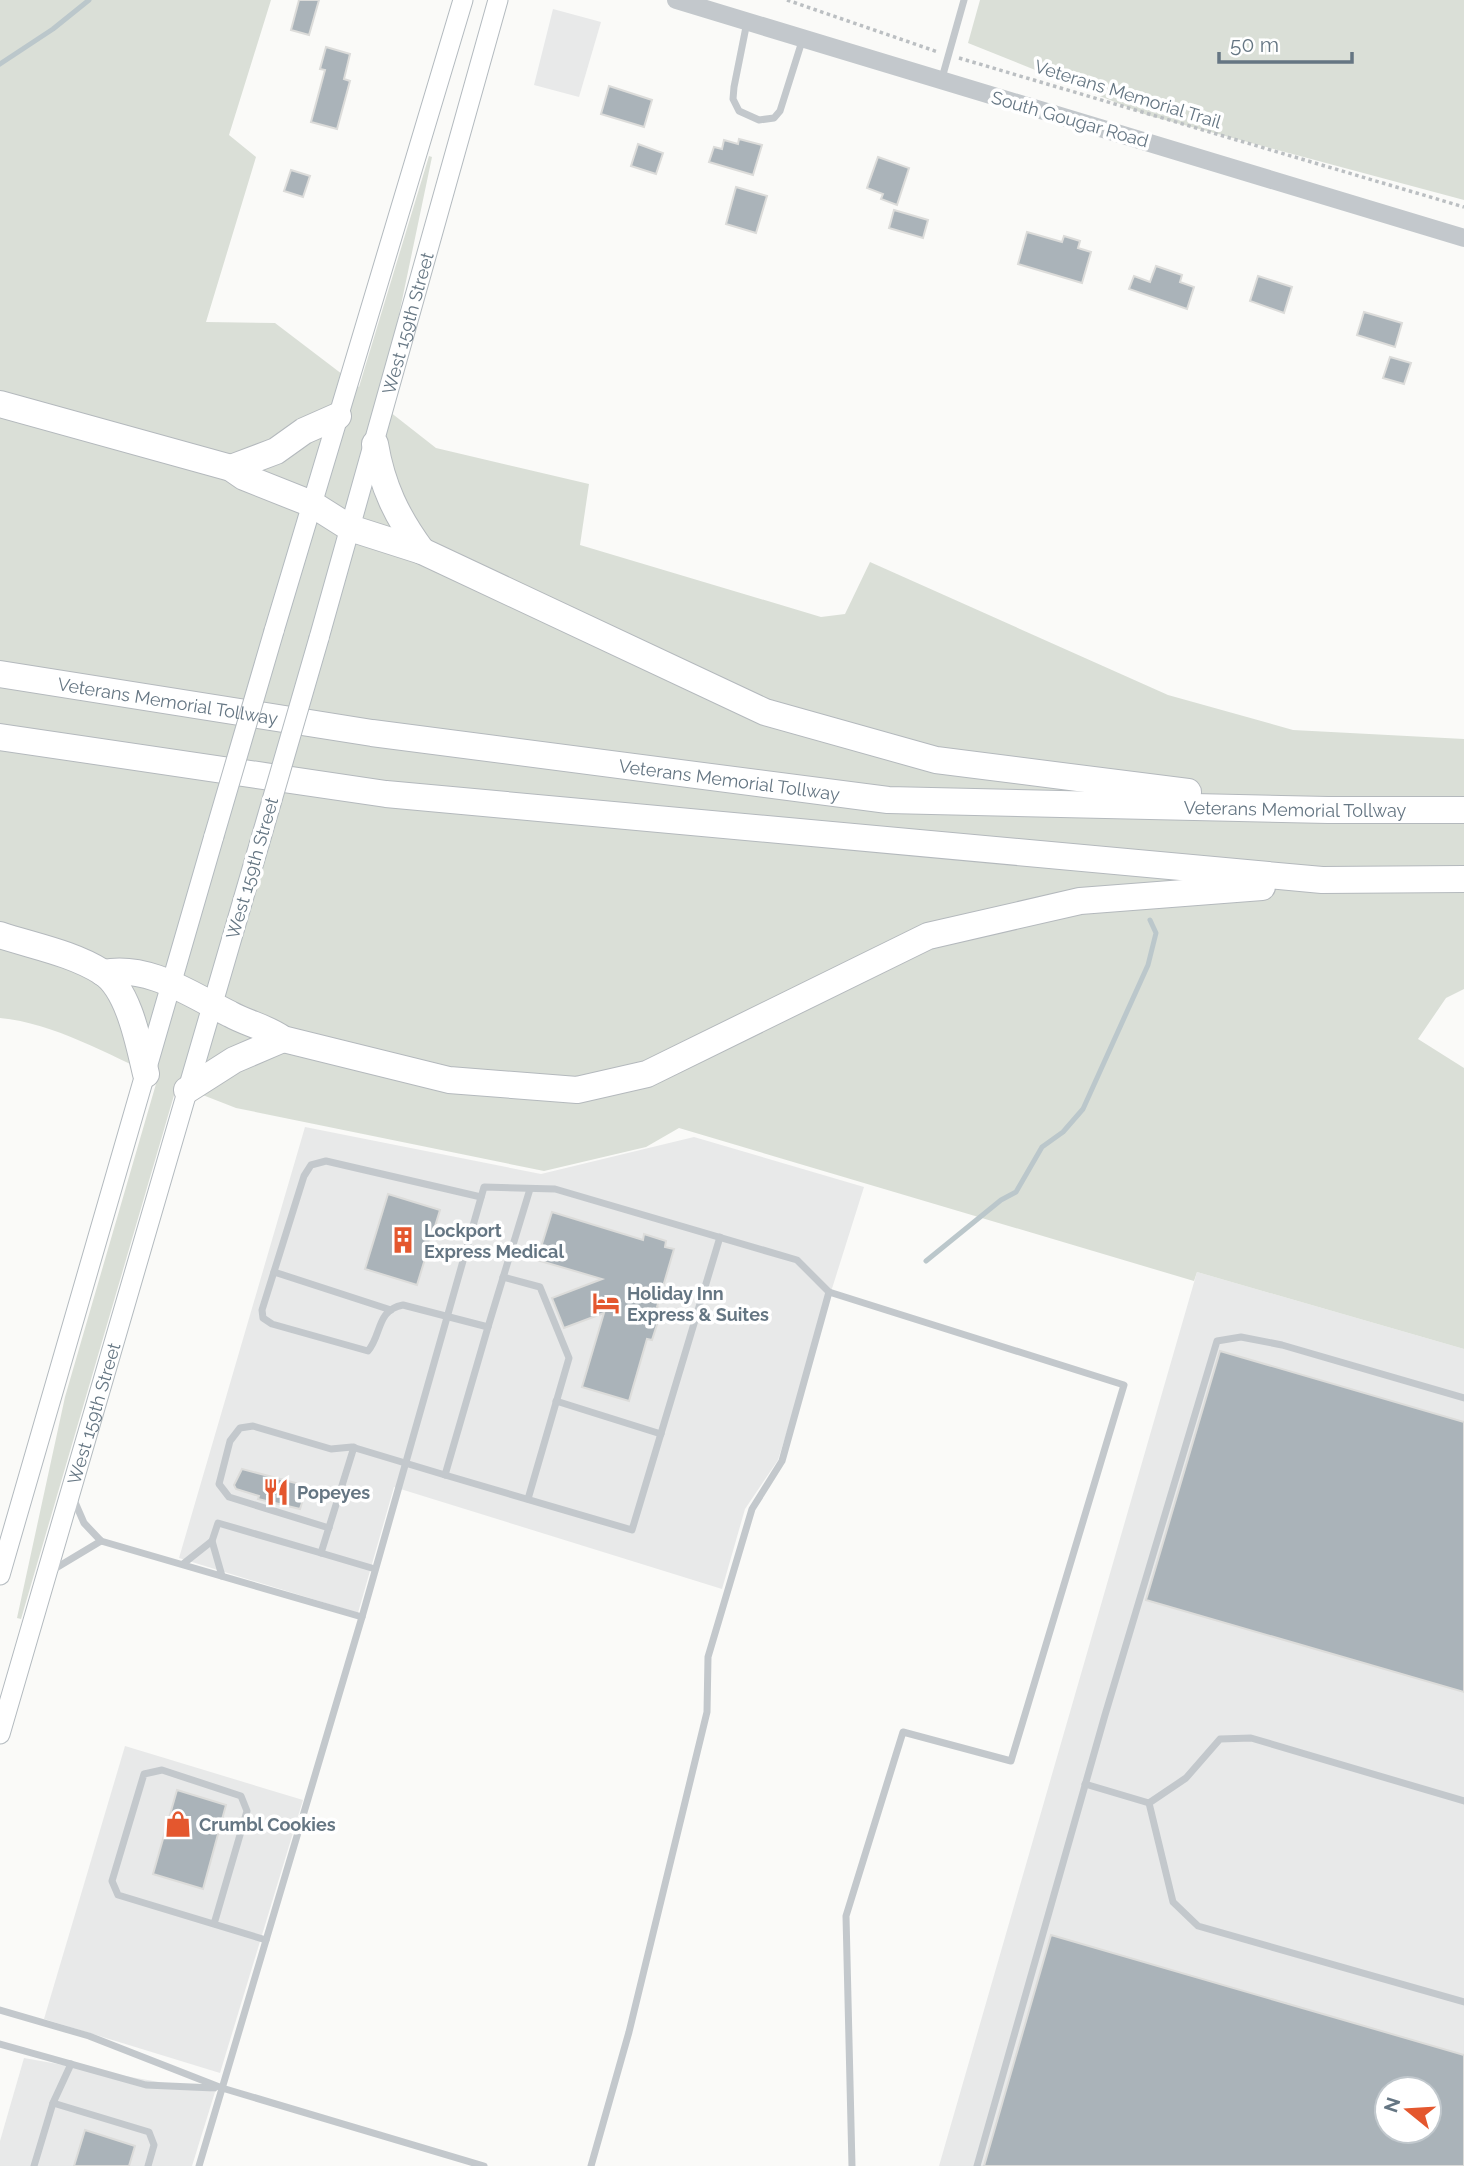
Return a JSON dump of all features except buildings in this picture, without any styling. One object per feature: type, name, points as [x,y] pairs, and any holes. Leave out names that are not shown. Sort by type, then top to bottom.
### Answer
[{"type":"highway","points":[[0,404],[231,468],[244,477],[312,504],[350,528],[422,551],[765,712],[936,760],[1328,810]]},
{"type":"highway","points":[[231,468],[275,451],[304,431],[338,416]]},
{"type":"highway","points":[[375,444],[385,489],[400,521],[422,551]]},
{"type":"highway","name":"Veterans Memorial Tollway","points":[[0,674],[372,733],[888,800],[1328,810],[1464,810]]},
{"type":"highway","points":[[0,737],[386,794],[1322,880],[1464,879]]},
{"type":"highway","points":[[0,935],[103,972],[118,970],[172,983],[232,1016],[268,1028],[283,1039],[449,1080],[577,1090],[647,1074],[928,936],[1080,901],[1361,880]]},
{"type":"highway","points":[[103,972],[118,991],[134,1023],[145,1074]]},
{"type":"highway","points":[[187,1090],[234,1060],[283,1039]]},
{"type":"main road","points":[[0,1575],[274,631],[463,0]]},
{"type":"main road","name":"West 159th Street","points":[[0,1734],[375,444],[498,0]]},
{"type":"street","name":"South Gougar Road","points":[[676,0],[1464,238]]},
{"type":"lane","points":[[941,82],[964,0]]},
{"type":"lane","points":[[747,21],[733,99],[739,111],[759,120],[774,118],[780,111],[803,38]]},
{"type":"lane","points":[[481,1196],[326,1161],[311,1164],[304,1176],[262,1310],[263,1318],[272,1324],[368,1352],[382,1318],[403,1305],[488,1327]]},
{"type":"lane","points":[[199,2166],[362,1617],[484,1187],[555,1189],[797,1259],[829,1292],[1124,1385],[1011,1761],[904,1732],[846,1916],[852,2166]]},
{"type":"lane","points":[[445,1475],[530,1189]]},
{"type":"lane","points":[[329,1528],[229,1497],[219,1484],[230,1441],[240,1428],[253,1426],[331,1449],[354,1447],[632,1530],[720,1237]]},
{"type":"lane","points":[[274,1272],[391,1310]]},
{"type":"lane","points":[[503,1277],[540,1287],[569,1358],[528,1499]]},
{"type":"lane","points":[[591,2166],[629,2032],[707,1712],[708,1657],[752,1509],[782,1461],[829,1292]]},
{"type":"lane","points":[[977,2166],[1085,1784],[1217,1341],[1241,1336],[1282,1345],[1464,1398]]},
{"type":"lane","points":[[556,1401],[661,1434]]},
{"type":"lane","points":[[321,1553],[354,1447]]},
{"type":"lane","points":[[70,1492],[84,1524],[101,1541],[362,1617]]},
{"type":"lane","points":[[183,1564],[212,1541],[218,1523],[375,1569]]},
{"type":"lane","points":[[47,1574],[101,1541]]},
{"type":"lane","points":[[212,1541],[222,1576]]},
{"type":"lane","points":[[1149,1803],[1186,1778],[1220,1739],[1251,1738],[1464,1801]]},
{"type":"lane","points":[[214,1924],[247,1811],[241,1796],[162,1770],[144,1774],[112,1881],[118,1895],[266,1940]]},
{"type":"lane","points":[[1085,1784],[1149,1803]]},
{"type":"lane","points":[[1149,1803],[1173,1902],[1198,1926],[1464,2002]]},
{"type":"lane","points":[[0,2010],[89,2036],[222,2088],[484,2166]]},
{"type":"lane","points":[[0,2044],[146,2085],[222,2088]]},
{"type":"lane","points":[[34,2166],[53,2103],[71,2064]]},
{"type":"lane","points":[[53,2103],[149,2132],[154,2145],[148,2166]]},
{"type":"path","name":"Veterans Memorial Trail","points":[[787,0],[948,55],[1464,207]]},
{"type":"shaded area","points":[[0,0],[271,0],[229,135],[256,157],[206,322],[275,323],[359,387],[429,156],[432,157],[396,329],[376,401],[436,448],[589,484],[580,545],[821,617],[845,614],[870,562],[1168,695],[1293,730],[1464,739],[1464,989],[1446,998],[1418,1039],[1464,1068],[1464,1349],[1197,1272],[1194,1281],[679,1128],[646,1147],[544,1171],[236,1108],[177,1085],[21,1619],[17,1618],[65,1397],[158,1077],[61,1033],[0,1018]]},
{"type":"shaded area","points":[[980,0],[1464,0],[1464,200],[1147,115],[968,43]]},
{"type":"shaded area","points":[[553,9],[601,22],[579,97],[534,85]]},
{"type":"shaded area","points":[[305,1127],[541,1174],[694,1137],[864,1187],[778,1460],[745,1509],[722,1589],[394,1487],[358,1613],[179,1558]]},
{"type":"shaded area","points":[[1197,1272],[1464,1349],[1464,2166],[939,2166]]},
{"type":"shaded area","points":[[125,1746],[303,1800],[220,2073],[44,2019]]},
{"type":"shaded area","points":[[24,2058],[215,2092],[192,2166],[0,2166],[0,2141]]},
{"type":"waterway","points":[[0,64],[53,29],[89,0]]},
{"type":"waterway","points":[[926,1261],[1001,1200],[1016,1192],[1042,1147],[1063,1132],[1083,1109],[1148,965],[1156,933],[1150,920]]},
{"type":"place","name":"Lockport Express Medical","points":[[403,1240]]},
{"type":"place","name":"Holiday Inn Express & Suites","points":[[606,1303]]},
{"type":"place","name":"Popeyes","points":[[276,1492]]},
{"type":"place","name":"Crumbl Cookies","points":[[178,1824]]}]
